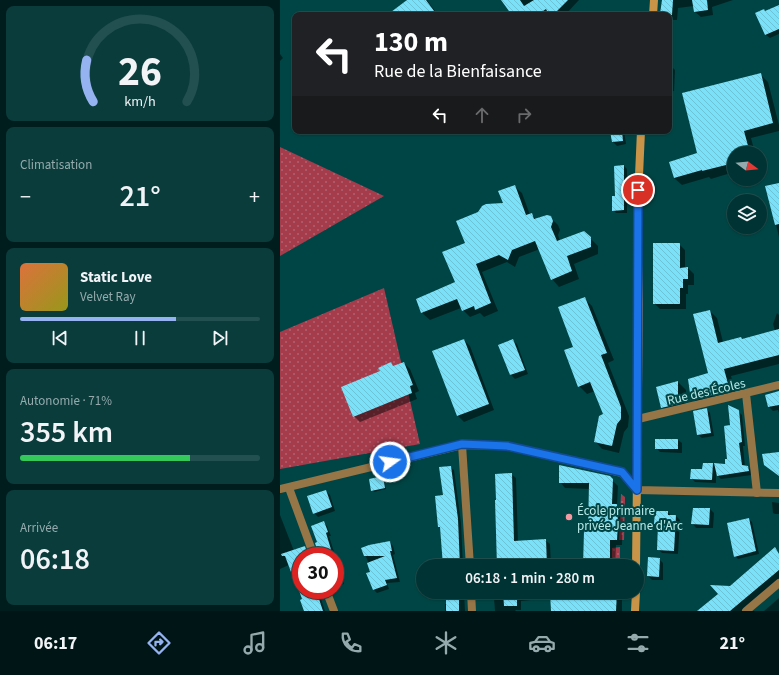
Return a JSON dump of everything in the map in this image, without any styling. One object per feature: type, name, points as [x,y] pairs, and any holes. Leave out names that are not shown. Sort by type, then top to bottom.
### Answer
[{"type":"street","points":[[653,12],[654,0]]},
{"type":"street","points":[[636,559],[639,302],[638,220],[641,134]]},
{"type":"street","name":"Rue des Écoles","points":[[638,419],[779,385]]},
{"type":"street","points":[[746,394],[757,493]]},
{"type":"street","points":[[280,489],[462,444],[507,446],[622,472],[637,490],[779,493]]},
{"type":"street","points":[[462,444],[470,559]]},
{"type":"street","points":[[289,488],[311,547]]},
{"type":"street","points":[[746,611],[779,583]]},
{"type":"street","points":[[329,599],[334,611]]},
{"type":"street","points":[[471,599],[472,611]]},
{"type":"street","points":[[635,611],[636,599]]},
{"type":"shaded area","points":[[280,147],[384,196],[280,256]]},
{"type":"shaded area","points":[[384,288],[420,444],[280,469],[280,332]]},
{"type":"shaded area","points":[[621,494],[625,497],[624,540],[619,540]]},
{"type":"shaded area","points":[[620,547],[620,559],[612,559],[612,548]]},
{"type":"building","points":[[407,0],[426,0],[435,12],[391,12]]},
{"type":"building","points":[[501,0],[520,0],[524,6],[534,0],[568,0],[556,12],[548,12],[546,9],[542,12],[510,12]]},
{"type":"building","points":[[662,0],[673,0],[672,15],[672,12],[660,12]]},
{"type":"building","points":[[692,0],[707,0],[708,10],[694,12]]},
{"type":"building","points":[[779,5],[779,29],[765,35],[755,13],[764,9],[765,11]]},
{"type":"building","points":[[761,73],[773,123],[744,131],[748,146],[727,146],[727,165],[674,178],[669,162],[697,153],[682,93]]},
{"type":"building","points":[[611,134],[622,134],[623,141],[612,142]]},
{"type":"building","points":[[624,165],[624,210],[612,211],[612,196],[615,196],[614,166]]},
{"type":"building","points":[[779,183],[779,224],[775,225],[765,186]]},
{"type":"building","points":[[515,185],[526,215],[532,213],[534,219],[547,215],[551,216],[553,221],[551,227],[557,241],[584,231],[591,237],[591,247],[567,256],[572,271],[551,280],[535,241],[512,250],[508,260],[499,255],[476,264],[491,303],[475,310],[474,306],[462,311],[457,299],[421,313],[416,299],[455,282],[442,252],[465,243],[456,221],[478,212],[482,206],[486,204],[503,203],[498,191]]},
{"type":"building","points":[[653,243],[680,243],[680,268],[688,267],[688,279],[683,279],[683,288],[680,288],[680,304],[653,304]]},
{"type":"building","points":[[585,297],[607,353],[601,355],[621,407],[621,419],[617,424],[612,446],[594,442],[599,416],[603,414],[590,382],[578,387],[564,350],[573,347],[558,307]]},
{"type":"building","points":[[710,310],[718,343],[741,337],[742,339],[779,329],[779,355],[724,369],[730,391],[691,400],[688,379],[708,373],[693,314]]},
{"type":"building","points":[[464,339],[489,404],[457,416],[432,351]]},
{"type":"building","points":[[513,339],[525,370],[510,375],[498,345]]},
{"type":"building","points":[[391,362],[393,366],[404,362],[413,385],[410,386],[412,393],[353,417],[341,387],[380,371],[378,368]]},
{"type":"building","points":[[678,381],[678,404],[661,408],[656,387]]},
{"type":"building","points":[[779,391],[779,405],[768,407],[765,395]]},
{"type":"building","points":[[728,405],[739,410],[742,442],[739,443],[742,465],[748,466],[749,471],[717,476],[714,463],[725,464],[725,459],[727,459],[724,426],[730,425]]},
{"type":"building","points":[[707,408],[711,433],[697,435],[693,411]]},
{"type":"building","points":[[655,439],[678,439],[678,449],[655,449]]},
{"type":"building","points":[[779,452],[779,476],[764,465],[762,454]]},
{"type":"building","points":[[703,463],[713,463],[712,480],[690,479],[691,469],[702,469]]},
{"type":"building","points":[[559,465],[610,476],[613,479],[612,504],[617,504],[618,523],[617,540],[610,540],[610,559],[583,559],[584,531],[588,531],[589,483],[559,483]]},
{"type":"building","points":[[451,466],[458,519],[460,559],[442,559],[440,527],[438,527],[435,496],[443,495],[439,467]]},
{"type":"building","points":[[512,473],[514,541],[546,539],[547,559],[497,559],[495,474]]},
{"type":"building","points":[[383,476],[385,488],[371,491],[369,479]]},
{"type":"building","points":[[326,490],[332,507],[313,514],[307,496]]},
{"type":"building","points":[[693,508],[710,508],[709,525],[691,524]]},
{"type":"building","points":[[655,511],[668,511],[668,515],[676,515],[674,551],[657,550],[658,524],[654,524]]},
{"type":"building","points":[[749,518],[756,551],[734,557],[727,523]]},
{"type":"building","points":[[324,521],[328,532],[326,533],[330,547],[316,547],[315,543],[317,542],[311,526]]},
{"type":"building","points":[[390,541],[392,551],[390,551],[397,578],[385,580],[387,585],[373,590],[366,573],[370,572],[367,563],[385,556],[364,556],[361,548]]},
{"type":"building","points":[[775,547],[779,554],[779,570],[730,611],[697,611],[718,594],[710,585],[730,586]]},
{"type":"building","points":[[292,550],[291,572],[285,556],[282,556],[281,554]]},
{"type":"building","points":[[648,557],[660,558],[659,577],[647,576]]},
{"type":"building","points":[[319,599],[323,611],[304,611],[300,600]]},
{"type":"building","points":[[446,599],[459,599],[459,611],[446,611]]},
{"type":"building","points":[[504,599],[517,599],[517,606],[504,606]]},
{"type":"building","points":[[550,599],[617,599],[616,611],[551,611]]},
{"type":"place","name":"École primaire privée Jeanne d'Arc","points":[[569,517]]},
{"type":"route","points":[[390,462],[462,444],[507,446],[622,472],[637,490],[639,302],[638,190]]}]
